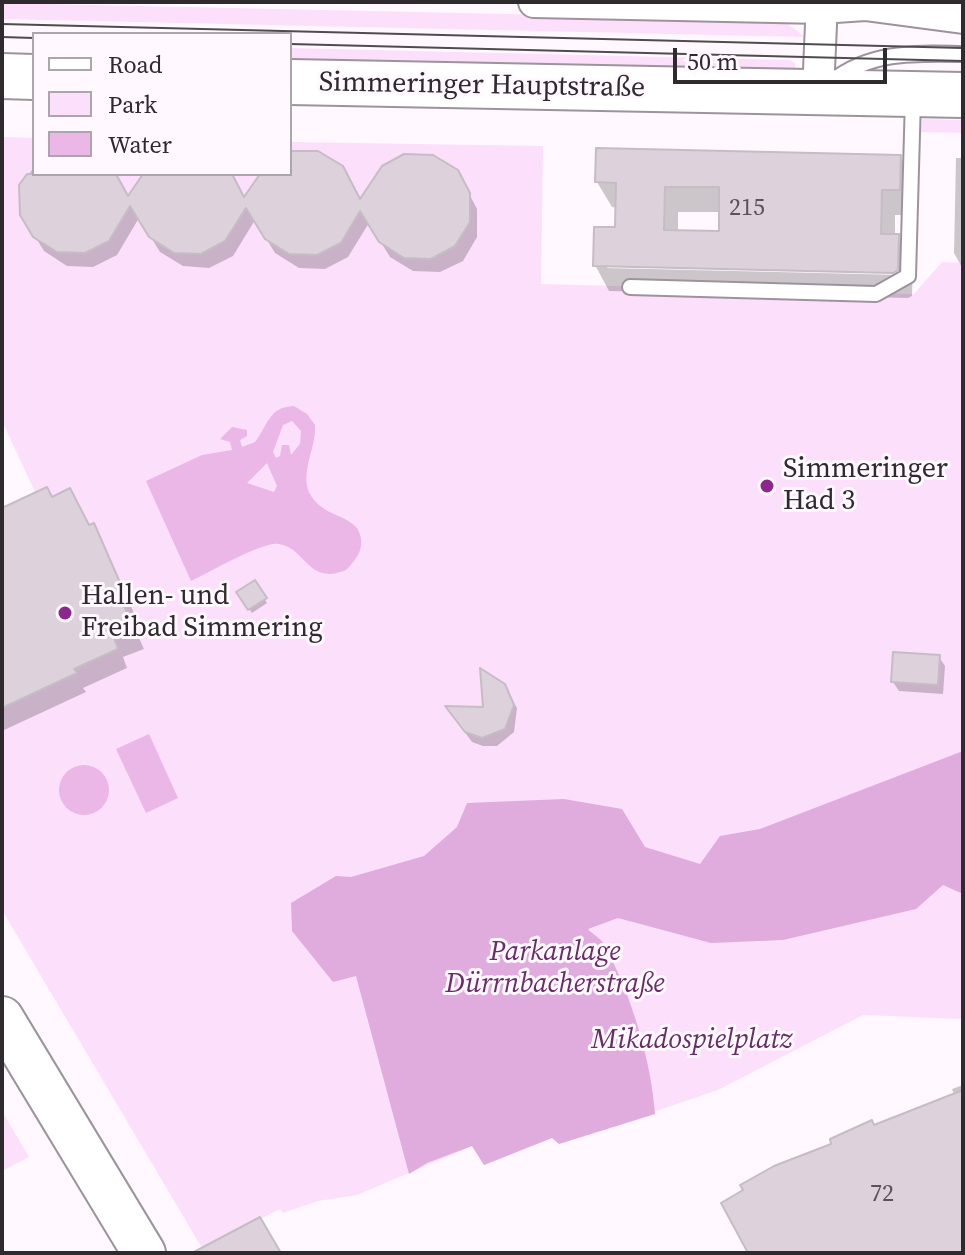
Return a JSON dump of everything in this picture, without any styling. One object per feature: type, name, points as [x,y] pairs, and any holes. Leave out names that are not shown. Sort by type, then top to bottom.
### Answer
[{"type":"main road","points":[[2,76],[32,77]]},
{"type":"main road","name":"Simmeringer Hauptstraße","points":[[292,82],[963,95]]},
{"type":"main road","points":[[2,1018],[144,1253]]},
{"type":"street","points":[[534,2],[865,5],[963,18]]},
{"type":"street","points":[[818,92],[821,5]]},
{"type":"lane","points":[[818,92],[850,67],[873,59],[896,54],[963,54]]},
{"type":"lane","points":[[630,287],[876,294],[908,276],[913,94]]},
{"type":"green space","points":[[2,3],[783,20],[805,37],[2,19]]},
{"type":"green space","points":[[292,48],[789,60],[795,63],[795,72],[292,60]]},
{"type":"green space","points":[[922,119],[963,120],[963,133],[921,132]]},
{"type":"green space","points":[[2,137],[32,138],[32,176],[292,176],[292,142],[543,146],[541,284],[914,294],[942,262],[963,263],[963,1019],[863,1015],[718,1090],[559,1144],[552,1138],[484,1165],[472,1146],[357,1195],[318,1201],[283,1213],[280,1209],[202,1248],[2,910],[2,508],[35,492],[2,421]]},
{"type":"green space","name":"Parkanlage Dürrnbacherstraße","points":[[963,751],[963,894],[943,885],[916,909],[783,940],[711,943],[618,918],[588,929],[605,946],[631,1006],[649,1071],[655,1114],[559,1144],[552,1138],[484,1165],[472,1146],[427,1163],[409,1174],[356,976],[333,982],[292,931],[291,903],[336,876],[351,877],[424,856],[457,827],[467,803],[564,799],[622,809],[645,847],[700,864],[720,836],[760,829]]},
{"type":"green space","points":[[2,1111],[29,1157],[2,1171]]},
{"type":"water","points":[[294,406],[307,414],[315,425],[307,487],[319,505],[357,528],[361,546],[357,556],[346,570],[323,573],[288,547],[271,544],[191,581],[146,481],[202,455],[232,450],[230,442],[220,439],[232,427],[247,430],[247,436],[240,440],[242,447],[255,442],[270,418],[285,407]],"holes":[[[292,421],[301,431],[300,444],[291,455],[289,445],[282,445],[280,456],[276,458],[273,452],[283,425]],[[267,463],[277,486],[274,492],[247,483]]]},
{"type":"water","points":[[149,734],[178,798],[146,813],[116,749]]},
{"type":"water","points":[[84,765],[101,773],[109,790],[101,807],[84,815],[67,807],[59,790],[67,773]]},
{"type":"building","points":[[596,148],[901,155],[900,190],[882,190],[881,234],[899,234],[898,270],[893,273],[593,266],[594,227],[615,227],[616,183],[595,182]],"holes":[[[665,187],[719,187],[719,231],[664,230]]]},
{"type":"building","points":[[292,151],[318,151],[343,166],[360,199],[382,166],[404,154],[433,155],[458,170],[470,193],[470,222],[455,246],[431,259],[404,258],[379,242],[360,211],[341,243],[317,255],[289,254],[265,239],[246,208],[225,241],[201,254],[174,253],[149,237],[130,206],[109,241],[85,253],[57,252],[33,237],[20,215],[19,185],[27,174],[117,176],[128,196],[142,176],[233,176],[244,197],[259,176],[292,176]]},
{"type":"building","name":"Hallen- und Freibad Simmering","points":[[47,487],[52,497],[70,488],[89,525],[94,523],[125,594],[120,597],[135,630],[114,638],[118,649],[74,669],[77,673],[2,708],[2,508]]},
{"type":"building","points":[[255,580],[267,598],[248,610],[236,592]]},
{"type":"building","points":[[893,652],[940,655],[938,685],[891,682]]},
{"type":"building","points":[[480,668],[505,684],[514,705],[505,729],[482,738],[465,732],[445,706],[483,707]]},
{"type":"building","points":[[963,1090],[963,1253],[748,1253],[721,1203],[743,1190],[740,1185],[774,1166],[831,1144],[830,1139],[872,1120],[874,1125]]},
{"type":"building","points":[[260,1217],[281,1253],[192,1253]]},
{"type":"tram line","points":[[2,24],[963,48]]},
{"type":"tram line","points":[[2,37],[32,38]]},
{"type":"tram line","points":[[292,44],[963,61]]},
{"type":"place","name":"Simmeringer Had 3","points":[[767,486]]},
{"type":"place","name":"Hallen- und Freibad Simmering","points":[[65,613]]},
{"type":"park label","name":"Mikadospielplatz","points":[[692,1041]]}]
